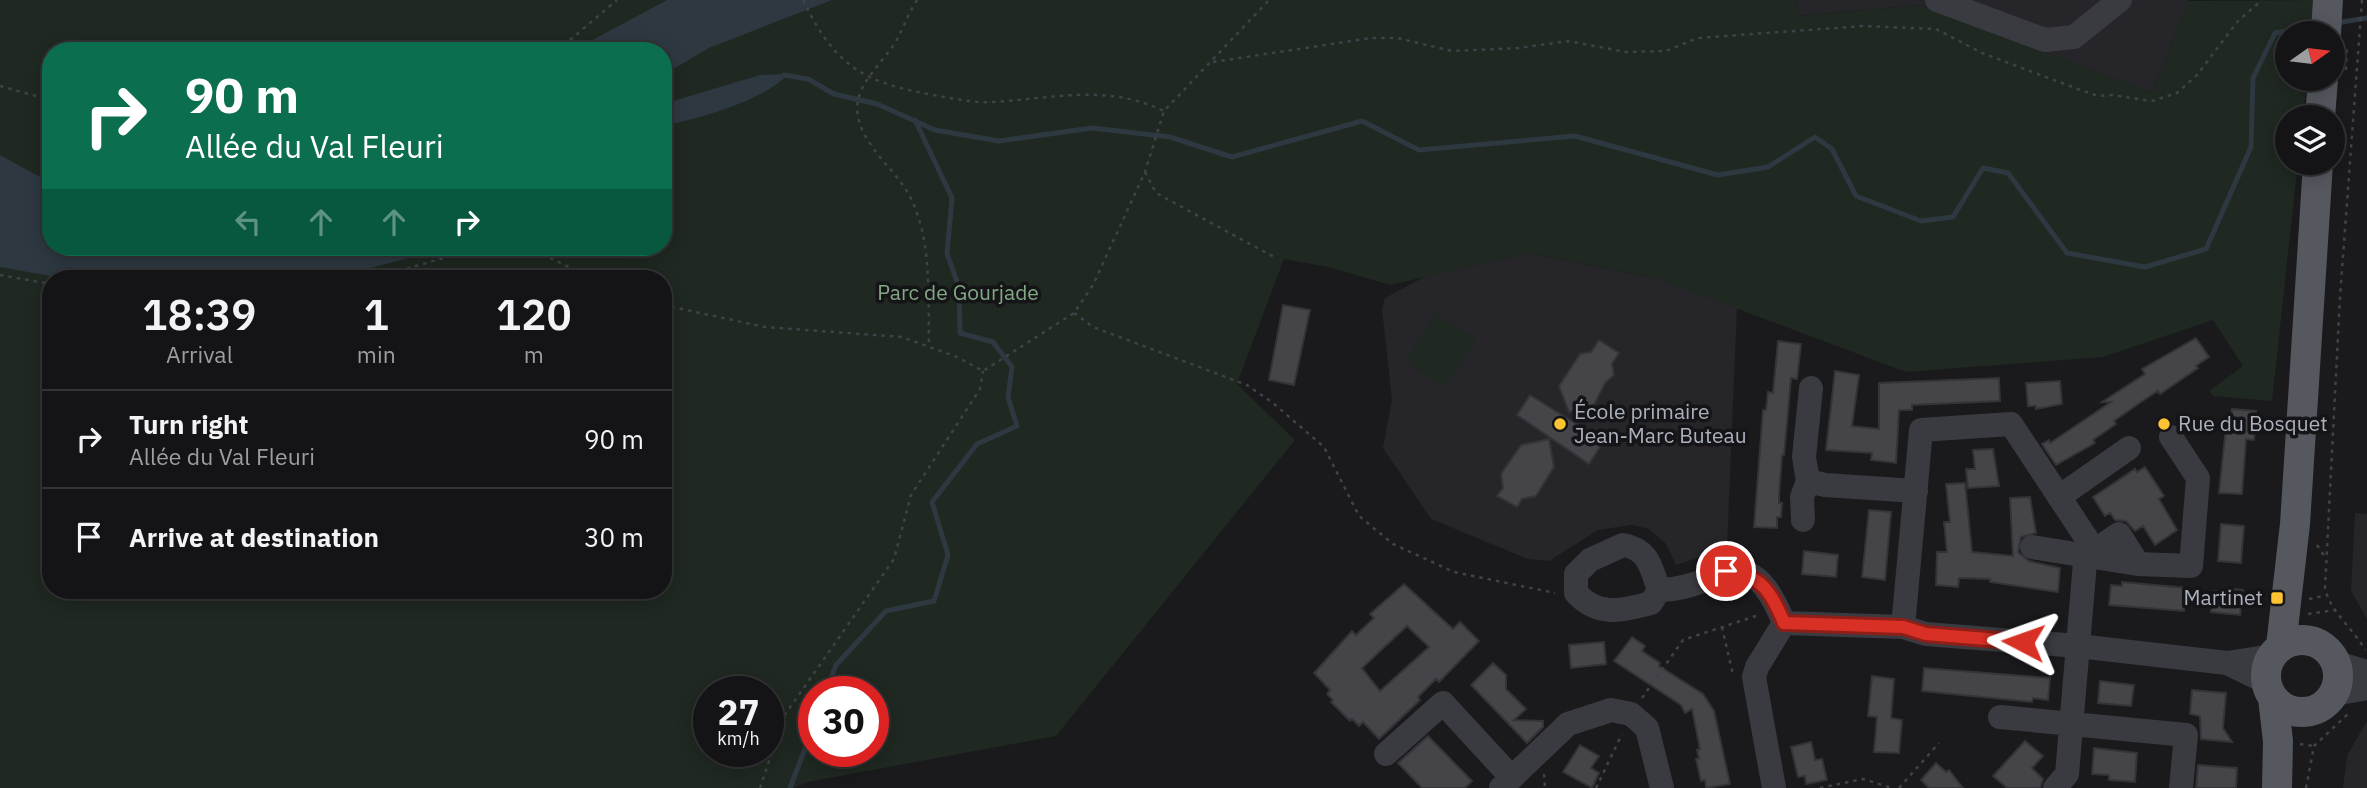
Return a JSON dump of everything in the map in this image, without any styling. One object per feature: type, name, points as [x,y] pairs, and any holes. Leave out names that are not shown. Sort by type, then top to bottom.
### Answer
[{"type":"main road","points":[[2327,21],[2328,0]]},
{"type":"main road","points":[[2277,788],[2278,741],[2273,670],[2295,524],[2317,175]]},
{"type":"main road","points":[[2273,670],[2282,707],[2302,713],[2326,704],[2342,703],[2339,676],[2327,653],[2295,524]]},
{"type":"main road","points":[[2273,670],[2303,639],[2327,653]]},
{"type":"main road","points":[[2283,788],[2302,713]]},
{"type":"street","points":[[1937,0],[1988,10],[2045,40],[2062,40],[2085,30],[2120,0]]},
{"type":"street","points":[[1803,520],[1802,497],[1808,481],[1804,457],[1811,388]]},
{"type":"street","points":[[1903,627],[1921,430],[2011,424],[2087,539],[2067,774],[2055,788]]},
{"type":"street","points":[[2032,547],[2087,556],[2119,534],[2138,564],[2191,566],[2197,478],[2171,437]]},
{"type":"street","points":[[2059,497],[2129,447]]},
{"type":"street","points":[[1808,481],[1825,485],[1916,491]]},
{"type":"street","points":[[1623,545],[1635,547],[1647,555],[1659,590],[1651,603],[1606,612],[1587,605],[1576,593],[1576,574],[1590,560],[1623,545]]},
{"type":"street","points":[[1659,590],[1676,590],[1726,571],[1744,573],[1759,580],[1781,616]]},
{"type":"street","points":[[1781,616],[1903,627],[1926,634],[2078,646],[2273,670]]},
{"type":"street","points":[[1772,788],[1754,677],[1781,616]]},
{"type":"street","points":[[2327,653],[2367,672]]},
{"type":"street","points":[[2342,703],[2367,688]]},
{"type":"street","points":[[1386,754],[1443,704],[1506,783],[1568,724],[1611,710],[1631,714],[1647,728],[1662,788]]},
{"type":"street","points":[[2000,717],[2186,735],[2181,788]]},
{"type":"path","points":[[568,42],[617,0]]},
{"type":"path","points":[[803,0],[829,45],[866,77],[891,87],[988,103],[1079,94],[1108,94],[1139,99],[1164,111]]},
{"type":"path","points":[[917,0],[886,56],[866,77],[860,89],[860,116],[867,140],[914,204],[926,263],[929,346]]},
{"type":"path","points":[[760,788],[783,716],[894,559],[911,495],[974,398],[983,371],[1010,351],[1074,313],[1093,285],[1145,173],[1157,126],[1164,111],[1269,0]]},
{"type":"path","points":[[1213,62],[1371,37],[1397,38],[1452,51],[1519,48],[1568,41],[1626,52],[1666,51],[1698,38],[1864,26],[1936,29],[1982,52],[2098,96],[2112,95],[2152,101],[2177,93],[2197,75],[2238,21],[2262,0]]},
{"type":"path","points":[[2314,603],[2362,0]]},
{"type":"path","points":[[0,86],[42,98]]},
{"type":"path","points":[[1145,173],[1156,193],[1274,257]]},
{"type":"path","points":[[402,270],[451,256]]},
{"type":"path","points":[[546,256],[575,270]]},
{"type":"path","points":[[0,275],[42,282]]},
{"type":"path","points":[[672,307],[765,327],[892,336],[929,346],[983,371]]},
{"type":"path","points":[[1074,313],[1093,327],[1247,385],[1273,403],[1324,447],[1359,516],[1393,544],[1454,572],[1493,583],[1566,595],[1576,593]]},
{"type":"path","points":[[2314,603],[2336,610],[2358,635],[2366,651],[2366,659]]},
{"type":"path","points":[[2314,603],[2336,610]]},
{"type":"path","points":[[1596,788],[1631,714],[1683,640],[1781,616]]},
{"type":"path","points":[[2306,788],[2315,746],[2342,703]]},
{"type":"path","points":[[1899,788],[1938,743]]},
{"type":"path","points":[[2304,744],[2315,746]]},
{"type":"path","points":[[1820,788],[1863,779],[1892,788]]},
{"type":"shaded area","points":[[667,0],[832,0],[709,48],[672,70],[672,42],[589,42]]},
{"type":"shaded area","points":[[1796,0],[2189,0],[2152,93],[1920,5],[1797,16]]},
{"type":"shaded area","points":[[788,74],[763,93],[730,108],[672,124],[672,101],[760,75]]},
{"type":"shaded area","points":[[0,155],[42,176],[42,256],[416,256],[363,270],[42,270],[42,274],[0,267]]},
{"type":"shaded area","name":"École primaire Jean-Marc Buteau","points":[[1529,253],[1655,278],[1737,307],[1727,548],[1676,565],[1666,544],[1649,529],[1632,525],[1598,530],[1549,561],[1528,559],[1431,519],[1383,448],[1392,400],[1382,309],[1385,298],[1426,276]]},
{"type":"shaded area","points":[[2355,513],[2367,514],[2367,619],[2351,591]]},
{"type":"shaded area","points":[[2367,721],[2367,788],[2343,788],[2347,756]]},
{"type":"green space","name":"Parc de Gourjade","points":[[0,0],[1796,0],[1798,16],[1920,5],[2152,93],[2188,1],[2316,0],[2313,21],[2275,21],[2275,91],[2306,91],[2304,105],[2275,105],[2275,175],[2297,175],[2272,401],[2213,396],[2209,391],[2243,366],[2213,320],[2103,357],[1906,372],[1655,278],[1529,253],[1390,285],[1328,267],[1284,259],[1237,384],[1295,440],[1056,736],[889,767],[889,676],[798,676],[798,767],[889,767],[808,782],[794,788],[0,788]]},
{"type":"green space","points":[[1436,313],[1476,339],[1444,387],[1405,361]]},
{"type":"building","points":[[1283,305],[1310,310],[1294,385],[1269,380]]},
{"type":"building","points":[[2196,338],[2209,357],[2196,366],[2198,368],[2160,394],[2158,391],[2141,402],[2114,421],[2116,424],[2093,440],[2095,443],[2056,465],[2042,444],[2049,440],[2050,443],[2111,402],[2102,402],[2145,374],[2142,369]]},
{"type":"building","points":[[1599,340],[1619,353],[1612,364],[1614,375],[1605,383],[1593,407],[1569,412],[1559,386],[1580,354],[1591,352]]},
{"type":"building","points":[[1778,341],[1801,344],[1797,379],[1791,378],[1782,455],[1779,495],[1779,503],[1782,503],[1781,517],[1777,517],[1777,528],[1754,527],[1763,410],[1766,410],[1768,392],[1773,393]]},
{"type":"building","points":[[1835,371],[1859,375],[1852,426],[1879,429],[1879,383],[1999,378],[2000,401],[1912,405],[1912,410],[1899,410],[1896,463],[1871,460],[1872,453],[1826,450]]},
{"type":"building","points":[[2060,381],[2062,404],[2036,409],[2036,406],[2028,406],[2026,383]]},
{"type":"building","points":[[1530,395],[1604,441],[1589,464],[1517,415]]},
{"type":"building","points":[[2232,409],[2256,411],[2254,440],[2246,439],[2242,494],[2219,493],[2227,417],[2231,418]]},
{"type":"building","points":[[1549,439],[1554,467],[1536,496],[1522,499],[1517,507],[1497,496],[1503,488],[1501,474],[1521,445]]},
{"type":"building","points":[[1993,449],[1999,486],[1968,488],[1966,469],[1975,469],[1973,450]]},
{"type":"building","points":[[2145,467],[2164,496],[2159,499],[2177,530],[2155,545],[2143,526],[2135,531],[2126,521],[2115,520],[2110,513],[2105,516],[2093,497],[2135,469],[2137,472]]},
{"type":"building","points":[[1965,483],[1972,552],[2013,556],[2010,498],[2030,497],[2036,533],[2021,537],[2018,552],[2029,561],[2060,568],[2058,592],[1990,582],[1990,579],[1959,578],[1958,587],[1936,585],[1937,552],[1947,552],[1944,522],[1950,522],[1946,484]]},
{"type":"building","points":[[1869,510],[1891,512],[1885,580],[1862,577]]},
{"type":"building","points":[[2221,524],[2244,526],[2241,563],[2218,561]]},
{"type":"building","points":[[1804,551],[1838,555],[1836,577],[1802,574]]},
{"type":"building","points":[[2122,582],[2187,588],[2184,611],[2109,605],[2111,585],[2122,586]]},
{"type":"building","points":[[1404,584],[1453,629],[1460,622],[1479,641],[1439,682],[1436,679],[1418,697],[1420,700],[1379,739],[1363,722],[1359,726],[1352,719],[1350,721],[1331,702],[1333,700],[1327,694],[1330,690],[1314,673],[1352,631],[1356,635],[1374,618],[1370,614]],"holes":[[[1407,626],[1429,647],[1380,691],[1362,668]]]},
{"type":"building","points":[[2229,589],[2243,590],[2240,615],[2211,612],[2213,591],[2229,592]]},
{"type":"building","points":[[1632,637],[1645,646],[1642,651],[1660,663],[1659,666],[1703,694],[1714,711],[1730,784],[1706,788],[1705,780],[1701,781],[1696,759],[1699,758],[1697,750],[1700,749],[1692,709],[1685,713],[1681,705],[1614,661]]},
{"type":"building","points":[[1604,642],[1606,664],[1571,668],[1569,645]]},
{"type":"building","points":[[1493,663],[1506,675],[1506,689],[1526,709],[1514,720],[1543,721],[1543,727],[1527,743],[1471,685]]},
{"type":"building","points":[[1924,668],[2050,678],[2048,700],[2033,698],[2032,702],[1922,691]]},
{"type":"building","points":[[1872,676],[1894,679],[1891,718],[1902,720],[1899,753],[1874,752],[1877,717],[1868,716]]},
{"type":"building","points":[[2100,681],[2134,685],[2131,706],[2098,703]]},
{"type":"building","points":[[2192,690],[2226,693],[2223,728],[2232,742],[2201,739],[2200,716],[2190,714]]},
{"type":"building","points":[[1428,736],[1472,781],[1465,788],[1422,788],[1398,763]]},
{"type":"building","points":[[2025,741],[2043,756],[2032,768],[2043,779],[2040,788],[2007,788],[1993,776]]},
{"type":"building","points":[[1811,742],[1815,760],[1822,759],[1827,780],[1806,784],[1805,776],[1798,777],[1791,747]]},
{"type":"building","points":[[1580,745],[1599,756],[1591,768],[1599,773],[1592,788],[1563,772]]},
{"type":"building","points":[[2094,748],[2137,753],[2135,782],[2109,780],[2109,775],[2092,774]]},
{"type":"building","points":[[1936,763],[1946,772],[1949,770],[1963,788],[1929,788],[1921,780]]},
{"type":"building","points":[[2198,765],[2237,768],[2236,788],[2196,788]]},
{"type":"waterway","points":[[2345,22],[2367,18]]},
{"type":"waterway","points":[[784,75],[808,79],[834,94],[877,104],[935,130],[999,141],[1092,128],[1170,137],[1232,157],[1362,121],[1419,150],[1575,136],[1718,175],[1768,167],[1815,137],[1832,149],[1856,196],[1921,221],[1953,217],[1983,168],[2008,173],[2067,253],[2145,267],[2206,249],[2251,147],[2253,78],[2275,33]]},
{"type":"waterway","points":[[832,676],[836,665],[886,611],[934,601],[948,555],[932,502],[977,444],[1017,426],[1008,397],[1012,367],[993,342],[960,333],[959,287],[947,254],[952,198],[915,120]]},
{"type":"waterway","points":[[790,788],[798,767]]},
{"type":"place","name":"École primaire Jean-Marc Buteau","points":[[1560,424]]},
{"type":"place","name":"Rue du Bosquet","points":[[2164,424]]},
{"type":"place","name":"Martinet","points":[[2277,598]]},
{"type":"route","points":[[1726,571],[1744,573],[1759,580],[1770,593],[1784,623],[1903,627],[1926,634],[2023,642]]}]
